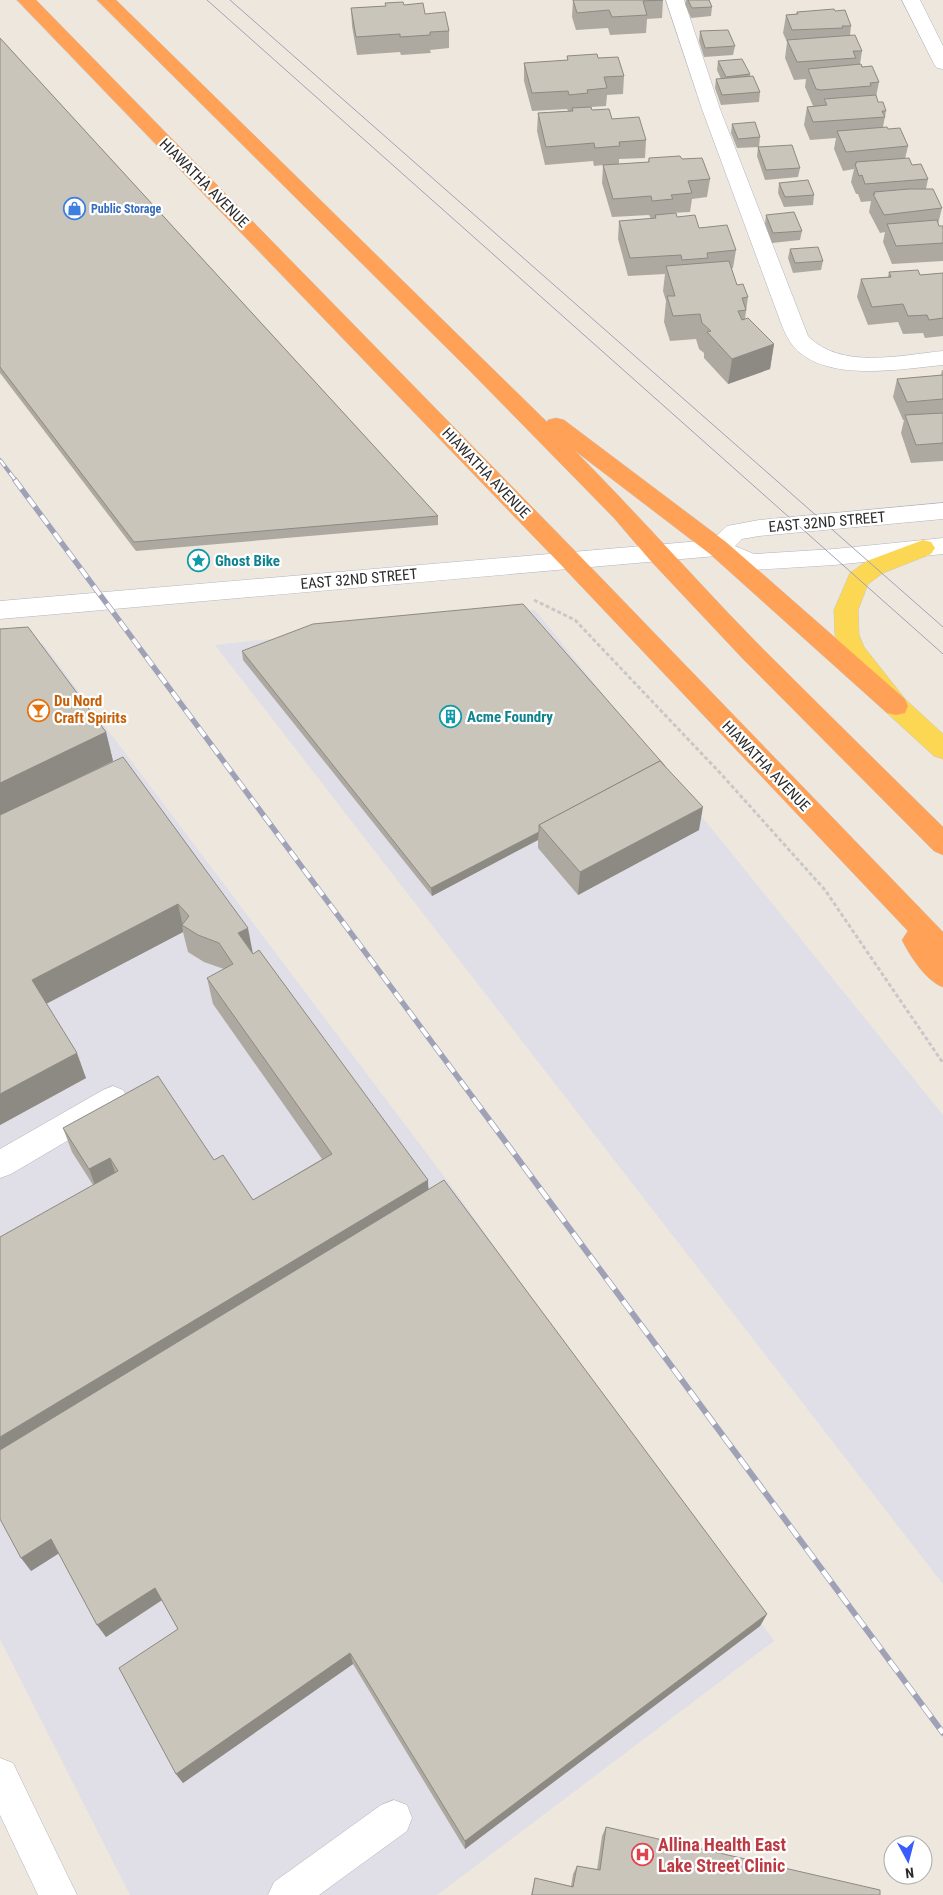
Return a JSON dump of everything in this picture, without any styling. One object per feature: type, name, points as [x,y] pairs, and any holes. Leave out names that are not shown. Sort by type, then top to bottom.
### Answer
[{"type":"highway","name":"HIAWATHA AVENUE","points":[[26,0],[571,561],[943,950]]},
{"type":"highway","points":[[106,0],[480,367],[622,512],[657,553],[754,654],[943,844]]},
{"type":"highway","points":[[480,367],[718,548],[896,706]]},
{"type":"highway","points":[[848,852],[943,975]]},
{"type":"main road","points":[[933,547],[875,567],[858,578],[846,610],[847,634],[854,651],[896,706],[943,749]]},
{"type":"street","points":[[675,0],[711,109],[791,322],[802,343],[824,359],[846,364],[943,358]]},
{"type":"street","points":[[911,0],[941,57]]},
{"type":"street","name":"EAST 32ND STREET","points":[[718,548],[735,532],[759,528],[943,511]]},
{"type":"street","name":"EAST 32ND STREET","points":[[0,610],[718,548],[752,562],[834,557],[933,547]]},
{"type":"street","points":[[0,1165],[113,1099]]},
{"type":"street","points":[[0,1776],[58,1895]]},
{"type":"street","points":[[287,1895],[394,1818]]},
{"type":"path","points":[[534,600],[575,620],[722,775],[825,890],[943,1063]]},
{"type":"shaded area","points":[[535,610],[943,1115],[943,1584],[215,645]]},
{"type":"shaded area","points":[[43,644],[455,1191],[774,1641],[437,1895],[130,1895],[0,1639],[0,647]]},
{"type":"building","points":[[573,0],[663,0],[643,1],[647,15],[612,17],[609,10],[577,13]]},
{"type":"building","points":[[688,0],[709,0],[712,7],[692,8]]},
{"type":"building","points":[[403,2],[404,5],[423,3],[425,14],[445,12],[449,31],[430,32],[430,35],[400,37],[400,34],[356,37],[351,8],[386,6],[385,3]]},
{"type":"building","points":[[834,9],[835,11],[845,10],[851,26],[792,30],[786,15],[798,14],[797,12]]},
{"type":"building","points":[[728,30],[735,46],[705,48],[700,31]]},
{"type":"building","points":[[855,35],[862,51],[853,51],[856,58],[797,62],[787,40]]},
{"type":"building","name":"Public Storage","points":[[0,38],[438,516],[134,542],[0,367]]},
{"type":"building","points":[[597,54],[598,58],[618,57],[624,76],[604,77],[607,88],[587,90],[588,93],[569,95],[568,91],[532,93],[524,63],[568,60],[567,56]]},
{"type":"building","points":[[742,59],[750,74],[726,77],[718,61]]},
{"type":"building","points":[[861,64],[862,67],[872,66],[879,82],[870,83],[871,86],[821,90],[816,89],[808,69]]},
{"type":"building","points":[[753,76],[760,92],[722,95],[716,79]]},
{"type":"building","points":[[876,95],[878,102],[883,102],[886,111],[882,111],[885,117],[813,122],[807,107],[827,105],[824,99]]},
{"type":"building","points":[[591,107],[592,110],[609,109],[612,119],[639,117],[646,140],[619,142],[620,146],[595,148],[594,143],[546,147],[538,113],[573,111],[572,108]]},
{"type":"building","points":[[755,122],[760,137],[738,139],[732,124]]},
{"type":"building","points":[[887,127],[888,129],[900,128],[908,146],[846,152],[837,131]]},
{"type":"building","points":[[792,145],[800,168],[766,170],[758,147]]},
{"type":"building","points":[[680,156],[682,159],[702,158],[710,179],[688,181],[692,193],[671,195],[673,199],[652,201],[651,196],[613,199],[603,165],[649,162],[649,158]]},
{"type":"building","points":[[909,158],[912,165],[921,164],[928,179],[865,184],[862,175],[859,176],[855,164],[856,162]]},
{"type":"building","points":[[808,180],[814,195],[785,197],[779,183]]},
{"type":"building","points":[[933,189],[942,208],[884,215],[873,194],[875,194],[874,192]]},
{"type":"building","points":[[794,212],[802,231],[773,233],[766,215]]},
{"type":"building","points":[[676,213],[677,217],[695,215],[699,228],[727,225],[736,250],[707,253],[708,258],[682,260],[681,255],[630,258],[619,221],[656,218],[655,215]]},
{"type":"building","points":[[937,220],[939,226],[943,226],[943,243],[896,246],[887,224]]},
{"type":"building","points":[[818,247],[823,261],[795,263],[790,249]]},
{"type":"building","points":[[729,261],[737,285],[743,284],[748,297],[742,298],[746,310],[738,311],[742,320],[748,318],[774,344],[732,359],[707,332],[711,331],[702,323],[700,314],[673,316],[667,296],[675,296],[666,266]]},
{"type":"building","points":[[918,270],[920,275],[943,273],[943,318],[929,320],[927,315],[908,316],[903,304],[872,307],[861,279],[891,277],[889,272]]},
{"type":"building","points":[[943,375],[943,399],[907,402],[897,379]]},
{"type":"building","points":[[943,413],[943,443],[916,445],[905,415]]},
{"type":"building","name":"Acme Foundry","points":[[523,604],[665,766],[660,761],[539,825],[539,832],[431,888],[242,651],[313,624]]},
{"type":"building","name":"Du Nord Craft Spirits","points":[[28,627],[106,732],[0,783],[0,629]]},
{"type":"building","points":[[123,757],[248,928],[238,933],[253,954],[259,950],[428,1180],[0,1437],[0,1237],[118,1171],[110,1158],[89,1169],[63,1128],[158,1076],[214,1160],[223,1155],[253,1200],[332,1154],[207,978],[233,964],[219,943],[198,935],[182,925],[189,916],[178,904],[32,980],[77,1053],[0,1094],[0,815]]},
{"type":"building","points":[[660,761],[703,807],[580,872],[539,825]]},
{"type":"building","points":[[444,1180],[767,1614],[465,1841],[350,1653],[176,1774],[119,1668],[178,1629],[155,1588],[97,1625],[51,1539],[21,1558],[0,1519],[0,1450]]},
{"type":"building","name":"Allina Health East Lake Street Clinic","points":[[606,1827],[880,1890],[880,1895],[532,1895],[535,1878],[573,1887],[577,1866],[600,1870]]},
{"type":"tram line","points":[[207,0],[943,654]]},
{"type":"tram line","points":[[230,0],[943,627]]},
{"type":"railway","points":[[0,460],[16,481]]},
{"type":"railway","points":[[15,480],[474,1099]]},
{"type":"railway","points":[[473,1098],[943,1733]]},
{"type":"place","name":"Public Storage","points":[[75,209]]},
{"type":"place","name":"Ghost Bike","points":[[199,561]]},
{"type":"place","name":"Du Nord Craft Spirits","points":[[38,710]]},
{"type":"place","name":"Acme Foundry","points":[[451,717]]},
{"type":"place","name":"Allina Health East Lake Street Clinic","points":[[642,1855]]}]
